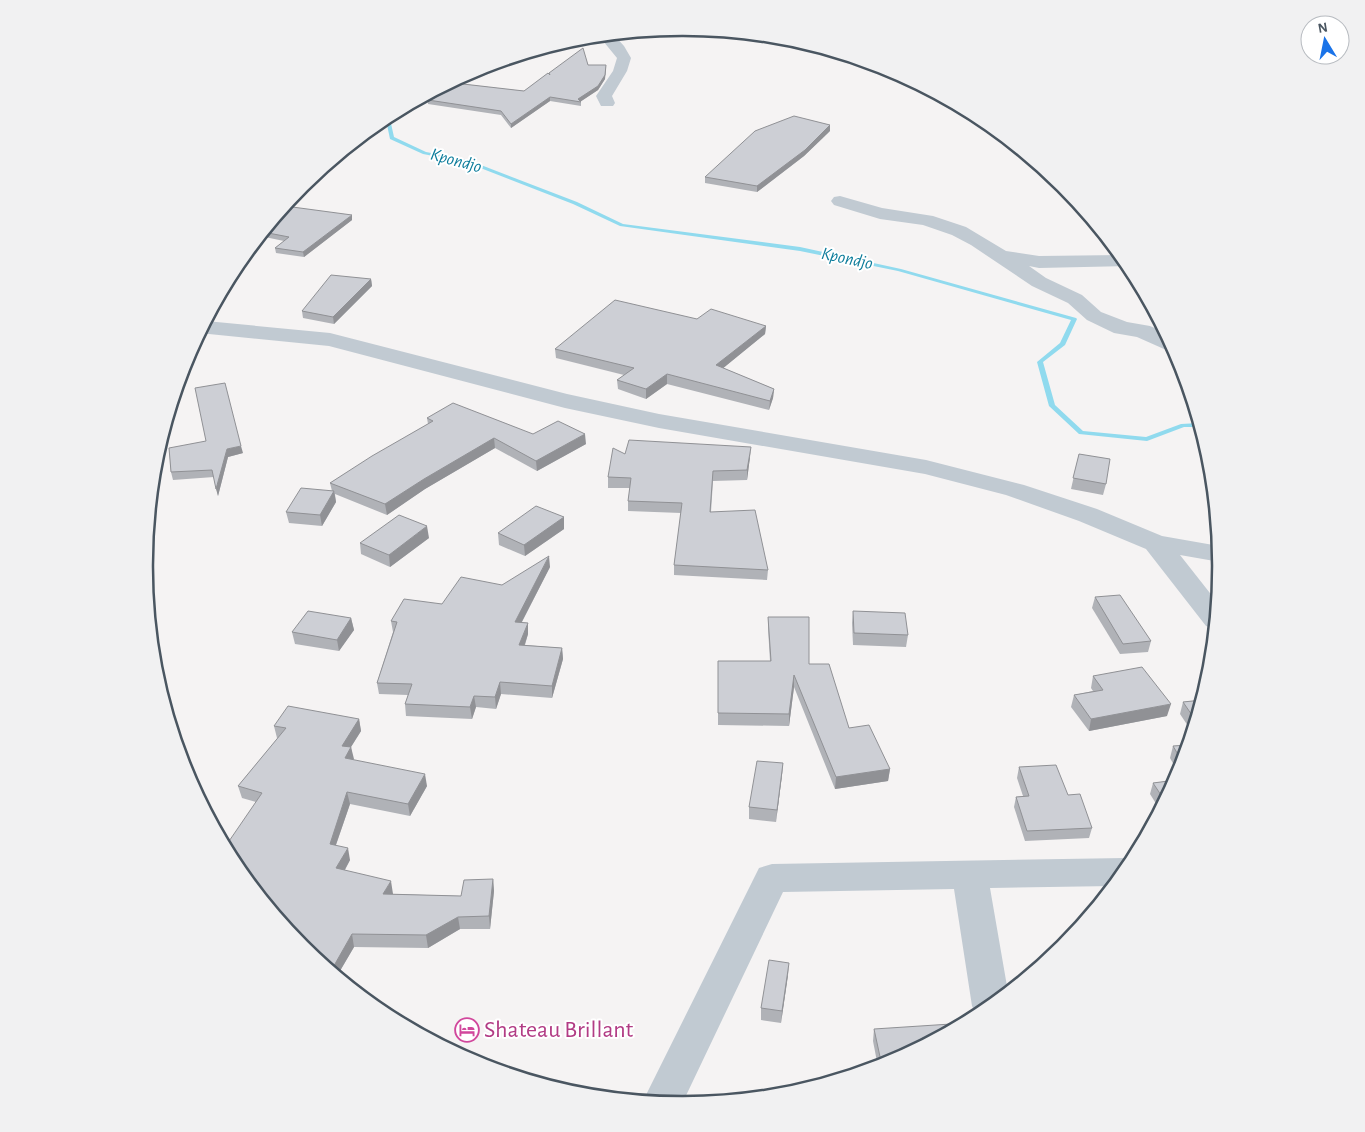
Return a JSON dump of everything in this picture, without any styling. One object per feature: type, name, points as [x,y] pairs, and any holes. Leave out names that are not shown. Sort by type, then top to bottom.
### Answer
[{"type":"street","points":[[607,103],[604,96],[620,71],[624,58],[612,41]]},
{"type":"street","points":[[840,201],[880,212],[926,220],[959,231],[1038,282],[1075,299],[1094,316],[1122,328],[1142,331],[1161,339]]},
{"type":"street","points":[[1000,256],[1039,262],[1115,261]]},
{"type":"street","points":[[209,328],[330,340],[565,401],[659,421],[926,467],[1024,493],[1088,515],[1156,543],[1212,553]]},
{"type":"street","points":[[1156,543],[1210,612]]},
{"type":"street","points":[[665,1096],[772,878],[1114,872]]},
{"type":"street","points":[[970,875],[990,997]]},
{"type":"building","points":[[583,48],[588,65],[606,65],[605,75],[598,86],[578,99],[581,102],[550,97],[511,124],[501,111],[430,100],[464,84],[524,91],[548,73],[550,75],[549,73]]},
{"type":"building","points":[[794,116],[830,125],[805,150],[757,186],[705,177],[755,131]]},
{"type":"building","points":[[293,207],[352,215],[303,252],[275,248],[289,237],[271,233]]},
{"type":"building","points":[[331,275],[371,279],[333,317],[302,311]]},
{"type":"building","points":[[615,300],[697,319],[711,309],[766,326],[716,365],[774,389],[770,401],[667,374],[646,389],[617,380],[634,368],[555,349]]},
{"type":"building","points":[[225,383],[241,446],[227,449],[216,489],[212,470],[171,472],[169,448],[206,441],[195,388]]},
{"type":"building","points":[[453,403],[533,434],[558,421],[585,434],[536,461],[494,438],[385,504],[330,483],[433,421],[427,418]]},
{"type":"building","points":[[629,440],[751,447],[747,470],[713,471],[710,512],[755,510],[768,570],[674,565],[682,503],[628,501],[631,478],[608,477],[613,448],[625,454]]},
{"type":"building","points":[[1079,454],[1110,459],[1106,484],[1073,478]]},
{"type":"building","points":[[301,488],[334,491],[320,515],[286,512]]},
{"type":"building","points":[[536,506],[564,517],[524,545],[498,533]]},
{"type":"building","points":[[399,515],[427,526],[389,555],[360,543]]},
{"type":"building","points":[[549,556],[515,622],[528,623],[519,645],[562,648],[552,686],[500,682],[495,697],[474,696],[470,707],[405,704],[412,684],[377,683],[397,622],[391,621],[404,599],[442,604],[461,577],[502,585]]},
{"type":"building","points":[[1120,595],[1151,641],[1123,644],[1095,597]]},
{"type":"building","points":[[308,611],[351,618],[337,640],[292,632]]},
{"type":"building","points":[[853,611],[905,613],[908,635],[854,633]]},
{"type":"building","points":[[768,617],[809,617],[809,664],[829,664],[849,728],[869,725],[890,769],[836,777],[794,675],[789,714],[718,713],[718,661],[771,661]]},
{"type":"building","points":[[1142,667],[1171,704],[1091,719],[1074,695],[1103,690],[1093,676]]},
{"type":"building","points":[[1195,701],[1191,713],[1183,702]]},
{"type":"building","points":[[288,706],[359,719],[342,746],[351,747],[345,758],[425,774],[408,804],[347,792],[330,844],[348,848],[336,868],[391,881],[383,894],[461,896],[464,880],[493,879],[489,916],[458,917],[426,935],[352,934],[334,965],[333,964],[284,915],[262,888],[230,840],[262,793],[238,786],[286,728],[274,726]]},
{"type":"building","points":[[1181,745],[1178,754],[1173,746]]},
{"type":"building","points":[[757,761],[783,763],[777,810],[749,807]]},
{"type":"building","points":[[1056,765],[1068,795],[1080,794],[1092,828],[1027,831],[1016,797],[1029,796],[1019,767]]},
{"type":"building","points":[[1166,781],[1161,794],[1153,783]]},
{"type":"building","points":[[769,960],[789,963],[782,1011],[761,1008]]},
{"type":"building","points":[[948,1024],[917,1041],[880,1057],[874,1029]]},
{"type":"waterway","name":"Kpondjo","points":[[389,125],[392,138],[425,153],[466,161],[575,203],[622,225],[800,249],[899,270],[1074,319],[1063,344],[1040,362],[1052,406],[1081,433],[1147,439],[1183,425],[1193,425]]},
{"type":"place","name":"Shateau Brillant","points":[[467,1030]]}]
